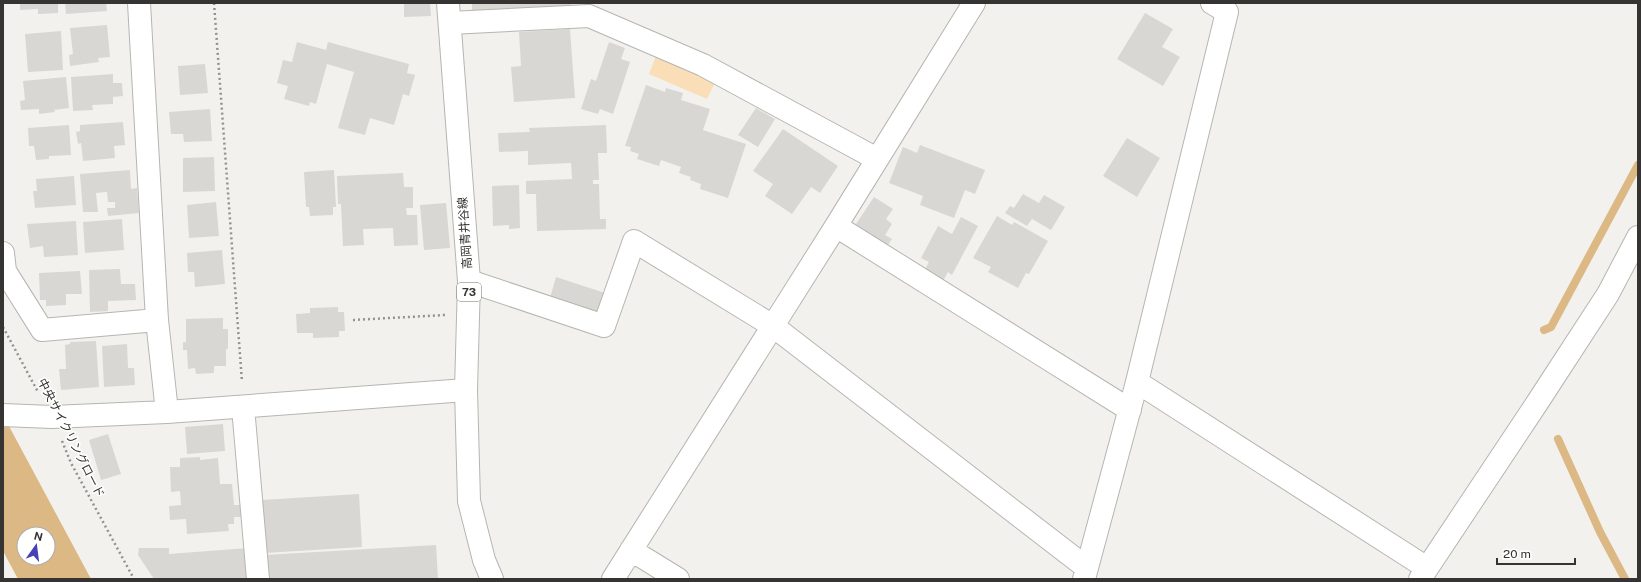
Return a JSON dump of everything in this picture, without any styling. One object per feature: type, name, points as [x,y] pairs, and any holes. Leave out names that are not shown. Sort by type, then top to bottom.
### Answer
[{"type":"street","points":[[139,3],[157,320],[167,412]]},
{"type":"street","points":[[613,579],[836,226],[974,3]]},
{"type":"street","points":[[469,281],[604,326],[634,241],[773,326],[1086,574],[1130,410],[1227,12],[1212,3]]},
{"type":"street","points":[[449,13],[589,16],[703,65],[877,159]]},
{"type":"street","name":"高岡青井谷線","points":[[449,13],[469,281],[466,390],[469,501],[484,560],[492,579]]},
{"type":"street","points":[[836,226],[1130,410]]},
{"type":"street","points":[[1137,382],[1423,573],[1608,294],[1638,237]]},
{"type":"street","points":[[3,253],[5,271],[42,330],[157,320]]},
{"type":"street","points":[[3,415],[52,417],[167,412],[466,390]]},
{"type":"street","points":[[243,407],[258,579]]},
{"type":"street","points":[[631,550],[678,579]]},
{"type":"path","points":[[214,3],[243,407]]},
{"type":"path","points":[[353,320],[469,314]]},
{"type":"path","name":"中央サイクリングロード","points":[[3,327],[52,417],[71,463],[134,579]]},
{"type":"shaded area","points":[[658,51],[717,78],[707,99],[649,74]]},
{"type":"shaded area","points":[[3,415],[91,579],[18,579],[3,551]]},
{"type":"building","points":[[20,3],[58,3],[58,13],[38,14],[38,9],[20,10]]},
{"type":"building","points":[[65,3],[106,3],[107,11],[66,14]]},
{"type":"building","points":[[404,3],[430,3],[431,16],[404,17]]},
{"type":"building","points":[[472,3],[571,3],[571,9],[472,12]]},
{"type":"building","points":[[1145,13],[1173,29],[1162,47],[1180,57],[1163,86],[1117,59]]},
{"type":"building","points":[[107,25],[110,57],[98,58],[99,62],[70,66],[69,55],[73,54],[70,28]]},
{"type":"building","points":[[570,29],[575,98],[514,102],[511,67],[521,66],[519,32]]},
{"type":"building","points":[[61,31],[63,70],[28,72],[25,34]]},
{"type":"building","points":[[297,42],[326,50],[328,42],[409,64],[407,73],[415,75],[409,96],[403,94],[394,125],[370,118],[365,135],[338,128],[354,72],[327,64],[316,104],[310,102],[309,106],[284,99],[288,86],[277,83],[283,60],[292,62]]},
{"type":"building","points":[[609,42],[625,48],[621,59],[630,62],[613,114],[600,109],[598,114],[581,109],[591,79],[596,81]]},
{"type":"building","points":[[205,64],[208,93],[180,95],[178,66]]},
{"type":"building","points":[[113,74],[113,83],[122,83],[123,96],[113,97],[113,104],[92,105],[93,110],[73,111],[71,77]]},
{"type":"building","points":[[66,77],[69,108],[39,114],[39,109],[21,110],[20,101],[25,100],[23,81]]},
{"type":"building","points":[[646,85],[665,92],[666,88],[683,93],[681,100],[710,109],[703,130],[746,144],[728,198],[700,189],[701,184],[690,180],[691,177],[679,173],[681,167],[661,160],[659,166],[637,159],[639,154],[630,151],[631,147],[625,146]]},
{"type":"building","points":[[756,108],[775,119],[758,147],[738,135]]},
{"type":"building","points":[[210,109],[212,141],[184,142],[183,134],[171,134],[169,112]]},
{"type":"building","points":[[123,122],[125,145],[114,146],[115,158],[83,161],[81,143],[78,144],[76,132],[80,131],[80,125]]},
{"type":"building","points":[[69,125],[71,155],[49,156],[49,159],[36,160],[34,146],[29,146],[28,128]]},
{"type":"building","points":[[606,125],[607,153],[598,153],[599,180],[593,180],[593,184],[599,184],[600,219],[606,219],[606,229],[537,231],[536,194],[526,194],[526,181],[572,179],[571,163],[528,165],[528,151],[499,152],[498,133],[530,132],[529,128]]},
{"type":"building","points":[[783,129],[838,166],[820,193],[811,187],[792,214],[765,196],[773,184],[753,171]]},
{"type":"building","points":[[1127,138],[1160,158],[1137,197],[1103,176]]},
{"type":"building","points":[[920,145],[985,170],[975,194],[965,190],[954,218],[920,205],[923,196],[889,183],[903,147],[917,153]]},
{"type":"building","points":[[214,157],[215,191],[183,192],[183,158]]},
{"type":"building","points":[[130,170],[131,189],[137,188],[139,213],[108,216],[107,208],[115,208],[115,202],[108,202],[107,192],[96,193],[98,212],[83,212],[80,174]]},
{"type":"building","points":[[334,170],[336,207],[333,207],[333,215],[310,216],[309,207],[306,207],[304,172]]},
{"type":"building","points":[[403,173],[404,187],[413,187],[413,208],[406,208],[407,215],[417,215],[418,245],[394,246],[393,228],[363,229],[364,245],[343,246],[341,204],[338,204],[337,176]]},
{"type":"building","points":[[74,176],[76,205],[35,208],[33,191],[37,191],[36,179]]},
{"type":"building","points":[[519,185],[520,228],[509,229],[509,225],[493,226],[492,186]]},
{"type":"building","points":[[1023,194],[1039,203],[1044,195],[1065,207],[1051,230],[1032,219],[1027,226],[1005,213],[1010,206],[1014,208]]},
{"type":"building","points":[[874,197],[893,209],[886,219],[892,224],[885,235],[892,239],[886,248],[854,227]]},
{"type":"building","points":[[216,202],[219,236],[189,238],[187,205]]},
{"type":"building","points":[[446,203],[450,248],[424,250],[420,205]]},
{"type":"building","points":[[997,216],[1012,225],[1014,222],[1048,241],[1029,274],[1026,273],[1018,288],[988,272],[991,267],[973,258]]},
{"type":"building","points":[[961,217],[978,226],[952,275],[948,272],[943,281],[924,271],[929,262],[921,258],[938,226],[952,234]]},
{"type":"building","points":[[122,219],[124,250],[85,253],[83,222]]},
{"type":"building","points":[[76,221],[78,255],[44,257],[43,246],[30,248],[27,224]]},
{"type":"building","points":[[222,250],[225,284],[195,287],[194,272],[188,272],[187,253]]},
{"type":"building","points":[[120,269],[121,284],[135,284],[136,300],[108,301],[108,311],[90,312],[89,270]]},
{"type":"building","points":[[80,271],[82,294],[66,294],[66,305],[46,306],[46,300],[40,300],[39,273]]},
{"type":"building","points":[[556,277],[605,293],[599,313],[550,298]]},
{"type":"building","points":[[338,307],[338,312],[344,312],[345,331],[339,331],[339,337],[313,338],[313,333],[297,333],[296,314],[310,313],[310,308]]},
{"type":"building","points":[[223,318],[223,329],[228,329],[226,366],[214,366],[214,373],[196,374],[195,368],[188,369],[187,350],[183,350],[183,342],[186,342],[186,319]]},
{"type":"building","points":[[96,341],[99,387],[61,390],[59,369],[66,369],[65,345],[70,344],[70,342]]},
{"type":"building","points":[[127,344],[128,368],[134,368],[135,385],[104,387],[102,346]]},
{"type":"building","points":[[223,424],[225,451],[187,454],[185,427]]},
{"type":"building","points":[[108,434],[121,474],[101,480],[89,440]]},
{"type":"building","points":[[200,457],[200,460],[218,458],[220,484],[232,484],[234,505],[240,505],[241,517],[234,517],[234,524],[228,524],[229,531],[187,534],[186,519],[170,520],[169,506],[181,505],[180,491],[171,492],[170,467],[180,467],[180,458]]},
{"type":"building","points":[[359,494],[362,547],[265,553],[262,500]]},
{"type":"building","points":[[436,545],[438,579],[266,579],[265,555]]},
{"type":"building","points":[[139,548],[169,548],[169,554],[248,548],[250,579],[154,579],[138,555]]},
{"type":"waterway","points":[[1544,330],[1551,327],[1638,165]]},
{"type":"waterway","points":[[1558,439],[1600,532],[1625,579]]}]
